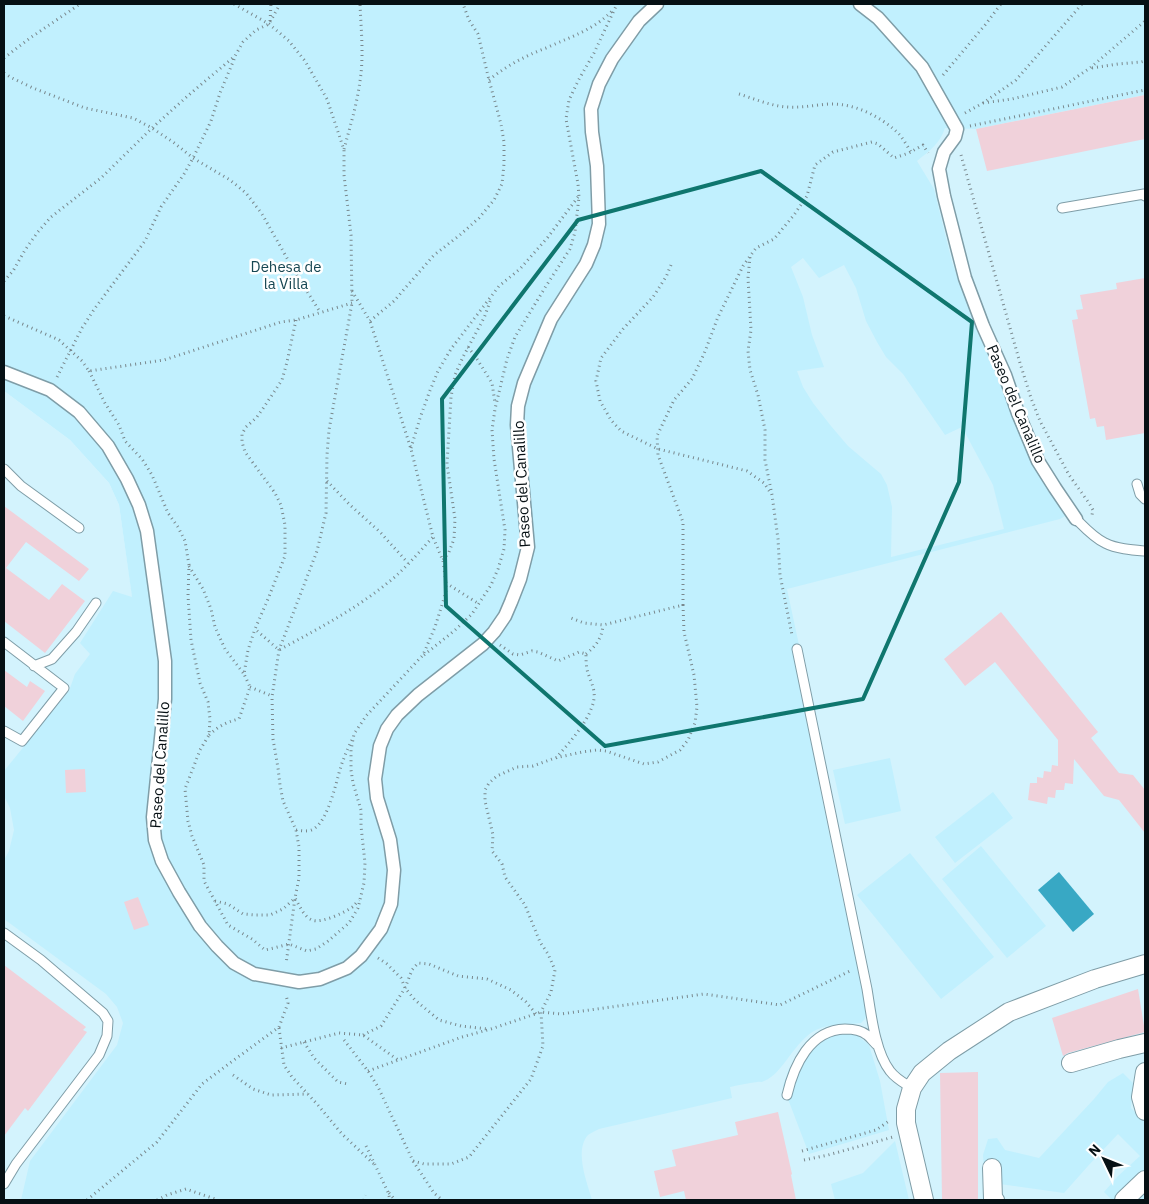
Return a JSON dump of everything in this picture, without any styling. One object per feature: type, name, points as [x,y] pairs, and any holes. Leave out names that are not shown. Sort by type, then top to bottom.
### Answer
[{"type":"street","name":"Paseo del Canalillo","points":[[4,372],[50,390],[79,412],[108,446],[139,505],[147,531],[165,661],[165,699],[153,817],[155,840],[162,861],[179,892],[195,918],[217,946],[234,963],[254,974],[299,982],[320,979],[347,968],[366,949],[381,929],[391,904],[394,870],[390,840],[377,798],[375,779],[380,746],[387,729],[397,715],[418,695],[483,644],[505,616],[520,579],[528,547],[517,425],[518,406],[524,383],[551,320],[586,264],[594,245],[599,224],[597,166],[591,109],[598,84],[612,59],[639,22],[657,4]]},
{"type":"street","points":[[860,4],[878,18],[922,67],[955,128]]},
{"type":"street","name":"Paseo del Canalillo","points":[[955,128],[944,152],[939,169],[944,196],[966,278],[983,326],[1005,375],[1038,461],[1076,519]]},
{"type":"street","points":[[924,1200],[906,1123],[906,1109],[912,1088],[922,1073],[950,1051],[1009,1012],[1095,979],[1145,964]]},
{"type":"street","points":[[1071,1063],[1145,1043]]},
{"type":"street","points":[[1145,1072],[1141,1097],[1145,1111]]},
{"type":"street","points":[[992,1168],[993,1199],[995,1200]]},
{"type":"street","points":[[1124,1200],[1145,1180]]},
{"type":"lane","points":[[1062,208],[1144,194],[1145,196]]},
{"type":"lane","points":[[4,469],[22,486],[79,528]]},
{"type":"lane","points":[[1136,484],[1140,494],[1145,499]]},
{"type":"lane","points":[[1076,519],[1090,533],[1104,543],[1145,551]]},
{"type":"lane","points":[[34,666],[52,658],[76,632],[96,603]]},
{"type":"lane","points":[[4,642],[64,688],[22,741],[4,731]]},
{"type":"lane","points":[[797,649],[874,1028],[886,1066],[900,1081],[912,1088]]},
{"type":"lane","points":[[4,933],[41,960],[103,1013],[108,1021],[107,1036],[99,1055],[16,1164],[4,1184]]},
{"type":"lane","points":[[787,1094],[790,1081],[800,1058],[808,1047],[834,1029],[850,1029],[865,1034],[880,1048]]},
{"type":"path","points":[[4,58],[80,4]]},
{"type":"path","points":[[234,4],[269,24],[289,41],[305,61],[327,99],[344,150]]},
{"type":"path","points":[[269,24],[271,4]]},
{"type":"path","points":[[50,390],[82,328],[145,241],[161,207],[193,158],[211,121],[220,93],[235,56],[243,42],[256,30],[269,24],[280,4]]},
{"type":"path","points":[[360,4],[362,56],[360,80],[344,150],[344,175],[351,235],[352,302],[329,430],[326,513],[317,551],[279,650],[272,697],[273,739],[280,785],[283,801],[296,830],[299,847],[299,878],[284,980],[288,1003],[279,1028],[284,1065],[292,1077],[342,1134],[376,1166]]},
{"type":"path","points":[[370,321],[394,301],[434,255],[479,218],[494,200],[502,184],[504,142],[501,124],[488,80],[478,34],[469,20],[463,4]]},
{"type":"path","points":[[933,86],[1001,4]]},
{"type":"path","points":[[955,128],[983,104],[1016,80],[1082,4]]},
{"type":"path","points":[[488,80],[507,66],[592,28],[604,20],[615,8]]},
{"type":"path","points":[[983,104],[1012,100],[1062,87],[1090,68],[1145,21]]},
{"type":"path","points":[[4,281],[13,271],[37,233],[51,217],[101,178],[152,128],[235,56]]},
{"type":"path","points":[[1090,68],[1145,61]]},
{"type":"path","points":[[4,73],[58,98],[85,108],[133,118],[152,128],[193,158],[230,180],[246,193],[262,214],[320,312]]},
{"type":"path","points":[[955,128],[1145,90]]},
{"type":"path","points":[[413,1161],[424,1164],[451,1164],[468,1157],[531,1079],[544,1046],[541,1012],[551,992],[555,970],[540,942],[525,905],[505,877],[502,864],[492,851],[493,836],[485,800],[485,790],[489,783],[497,776],[517,767],[532,766],[556,758],[597,750],[644,764],[658,762],[680,750],[688,740],[695,723],[697,707],[694,675],[684,632],[683,522],[658,455],[657,436],[674,400],[692,379],[704,354],[718,316],[743,266],[756,248],[774,239],[794,215],[807,196],[815,165],[833,152],[872,142],[878,144],[894,158],[911,152],[899,134],[878,117],[856,107],[830,104],[803,108],[786,107],[739,94]]},
{"type":"path","name":"Paseo del Canalillo","points":[[955,128],[1031,398],[1040,421],[1064,467],[1093,510],[1091,518],[1084,521],[1076,519]]},
{"type":"path","points":[[411,449],[429,392],[438,371],[451,349],[499,286],[520,269],[579,197]]},
{"type":"path","points":[[750,256],[748,278],[751,330],[748,351],[750,370],[758,395],[765,430],[765,460],[778,540],[780,575],[792,636]]},
{"type":"path","points":[[671,265],[666,277],[653,297],[601,358],[596,380],[600,401],[611,420],[621,432],[658,449],[747,471],[764,483],[772,495]]},
{"type":"path","points":[[296,830],[310,831],[321,821],[334,792],[354,734],[366,716],[424,655],[446,592],[442,561],[432,537],[411,449],[370,321],[352,290]]},
{"type":"path","points":[[442,561],[449,552],[454,539],[455,519],[447,464],[451,397],[455,375],[484,318],[492,295]]},
{"type":"path","points":[[89,370],[164,360],[281,322],[296,320],[352,302]]},
{"type":"path","points":[[4,316],[60,340],[82,361],[89,370],[105,403],[119,425],[125,441],[142,459],[152,475],[168,513],[178,527],[184,541],[189,565],[188,596],[191,640],[200,683],[208,702],[209,735]]},
{"type":"path","points":[[244,674],[248,650],[285,556],[285,526],[281,505],[275,492],[245,452],[242,434],[264,408],[282,380],[296,320]]},
{"type":"path","points":[[468,347],[492,383],[495,409]]},
{"type":"path","points":[[327,480],[350,505],[380,532],[408,564]]},
{"type":"path","points":[[279,650],[346,613],[384,585],[408,564],[432,537]]},
{"type":"path","points":[[189,565],[203,589],[211,609],[215,627],[225,649],[244,674],[250,686],[272,697]]},
{"type":"path","points":[[446,583],[479,604]]},
{"type":"path","points":[[571,618],[584,623],[602,625],[683,605]]},
{"type":"path","points":[[556,758],[580,729],[592,705],[595,694],[588,674],[586,654],[598,642],[602,633],[602,625]]},
{"type":"path","points":[[255,630],[279,650]]},
{"type":"path","points":[[489,637],[513,654],[520,655],[532,651],[558,661],[579,652],[586,654]]},
{"type":"path","points":[[250,686],[239,719],[220,725],[209,735],[200,750],[186,789],[186,805],[192,836],[204,865],[204,881],[214,901],[228,925],[265,950],[289,944],[307,951],[316,949],[349,923],[358,908],[364,883],[365,863],[361,810],[351,770],[351,750],[354,734]]},
{"type":"path","points":[[214,901],[228,904],[243,914],[270,915],[283,909],[295,898]]},
{"type":"path","points":[[295,898],[306,916],[311,920],[319,922],[354,906],[360,898]]},
{"type":"path","points":[[366,949],[387,964],[401,978],[415,1000],[439,1020],[461,1026],[492,1029]]},
{"type":"path","points":[[363,1035],[381,1026],[406,988],[412,970],[418,963],[429,964],[458,976],[486,980],[511,990],[526,1002],[536,1014]]},
{"type":"path","points":[[368,1071],[462,1037],[541,1012],[561,1014],[704,994],[780,1005],[862,965]]},
{"type":"path","points":[[87,1200],[157,1142],[202,1084],[279,1028]]},
{"type":"path","points":[[281,1048],[339,1033],[363,1035],[398,1060]]},
{"type":"path","points":[[344,1040],[368,1071],[386,1102],[413,1161],[434,1193],[442,1200]]},
{"type":"path","points":[[304,1042],[314,1058],[338,1082],[348,1084]]},
{"type":"path","points":[[233,1075],[253,1089],[272,1094],[308,1094]]},
{"type":"path","points":[[802,1151],[876,1130],[906,1109]]},
{"type":"path","points":[[804,1160],[897,1136]]},
{"type":"path","points":[[366,1146],[390,1200]]},
{"type":"path","points":[[157,1200],[186,1189],[218,1200]]},
{"type":"path","points":[[388,1192],[395,1200]]},
{"type":"path","points":[[364,1200],[365,1194]]},
{"type":"highlighted area","points":[[761,171],[972,322],[959,482],[863,699],[605,746],[446,606],[442,399],[578,220]]},
{"type":"shaded area","points":[[624,58],[976,129],[1145,95],[1145,1200],[4,1200],[4,391],[70,440],[109,483],[119,505],[147,700],[606,95]]},
{"type":"green space","name":"Dehesa de la Villa","points":[[4,4],[1145,4],[1145,95],[976,129],[945,128],[937,143],[917,161],[934,189],[952,262],[968,307],[1067,515],[1060,519],[787,589],[799,645],[792,648],[838,878],[868,1009],[865,1019],[861,1023],[832,1025],[816,1030],[801,1042],[771,1077],[762,1082],[730,1087],[732,1098],[599,1129],[588,1135],[582,1149],[582,1158],[592,1200],[21,1200],[30,1161],[117,1045],[123,1023],[117,1007],[106,994],[4,919],[4,860],[9,851],[14,830],[10,808],[4,796],[4,771],[69,691],[75,674],[90,654],[80,643],[113,591],[132,597],[119,505],[109,483],[70,440],[4,391]],"holes":[[[803,258],[819,278],[844,265],[856,288],[866,321],[886,357],[903,374],[945,435],[962,427],[993,485],[1004,529],[891,557],[892,507],[887,485],[881,474],[848,446],[831,426],[803,387],[797,371],[824,367],[812,335],[803,297],[791,267]]]},
{"type":"green space","points":[[890,758],[901,811],[845,824],[833,770]]},
{"type":"green space","points":[[993,792],[1013,818],[955,863],[935,837]]},
{"type":"green space","points":[[981,846],[1046,926],[1007,958],[942,879]]},
{"type":"green space","points":[[910,853],[994,957],[941,999],[857,895]]},
{"type":"green space","points":[[854,1033],[869,1045],[880,1081],[889,1130],[809,1154],[783,1086],[789,1069],[828,1037]]},
{"type":"green space","points":[[1123,1073],[1133,1083],[1131,1108],[1142,1119],[1145,1117],[1145,1200],[1112,1200],[1104,1192],[1140,1156],[1118,1134],[1064,1193],[985,1182],[983,1155],[988,1139],[997,1138],[1005,1150],[1039,1158],[1108,1082]]},
{"type":"green space","points":[[895,1141],[909,1200],[835,1200],[831,1184],[863,1173]]},
{"type":"water","points":[[1059,872],[1094,914],[1073,932],[1038,890]]},
{"type":"building","points":[[1145,95],[1145,139],[987,171],[976,129]]},
{"type":"building","points":[[1145,278],[1145,433],[1106,440],[1104,426],[1097,427],[1095,418],[1090,419],[1072,320],[1078,319],[1076,310],[1083,309],[1080,295],[1117,289],[1116,283]]},
{"type":"building","points":[[4,506],[89,569],[79,581],[26,542],[6,568],[49,600],[62,584],[85,601],[45,653],[4,621]]},
{"type":"building","points":[[1001,612],[1098,732],[1091,738],[1119,773],[1133,775],[1145,790],[1145,833],[1119,800],[1104,796],[1074,759],[1073,784],[1065,783],[1064,790],[1056,790],[1055,798],[1048,797],[1047,804],[1028,800],[1030,783],[1037,783],[1037,777],[1043,778],[1044,771],[1051,772],[1052,765],[1058,766],[1058,740],[995,662],[965,686],[944,659]]},
{"type":"building","points":[[4,670],[27,687],[30,681],[45,691],[23,721],[4,706]]},
{"type":"building","points":[[85,769],[86,792],[66,793],[65,770]]},
{"type":"building","points":[[138,897],[149,925],[134,930],[124,902]]},
{"type":"building","points":[[4,965],[86,1027],[83,1030],[87,1032],[28,1111],[25,1108],[4,1136]]},
{"type":"building","points":[[1138,989],[1145,1032],[1063,1056],[1052,1018]]},
{"type":"building","points":[[978,1072],[978,1200],[942,1200],[940,1073]]},
{"type":"building","points":[[778,1112],[796,1200],[686,1200],[684,1191],[660,1197],[654,1171],[676,1166],[672,1150],[738,1135],[735,1122]]}]
